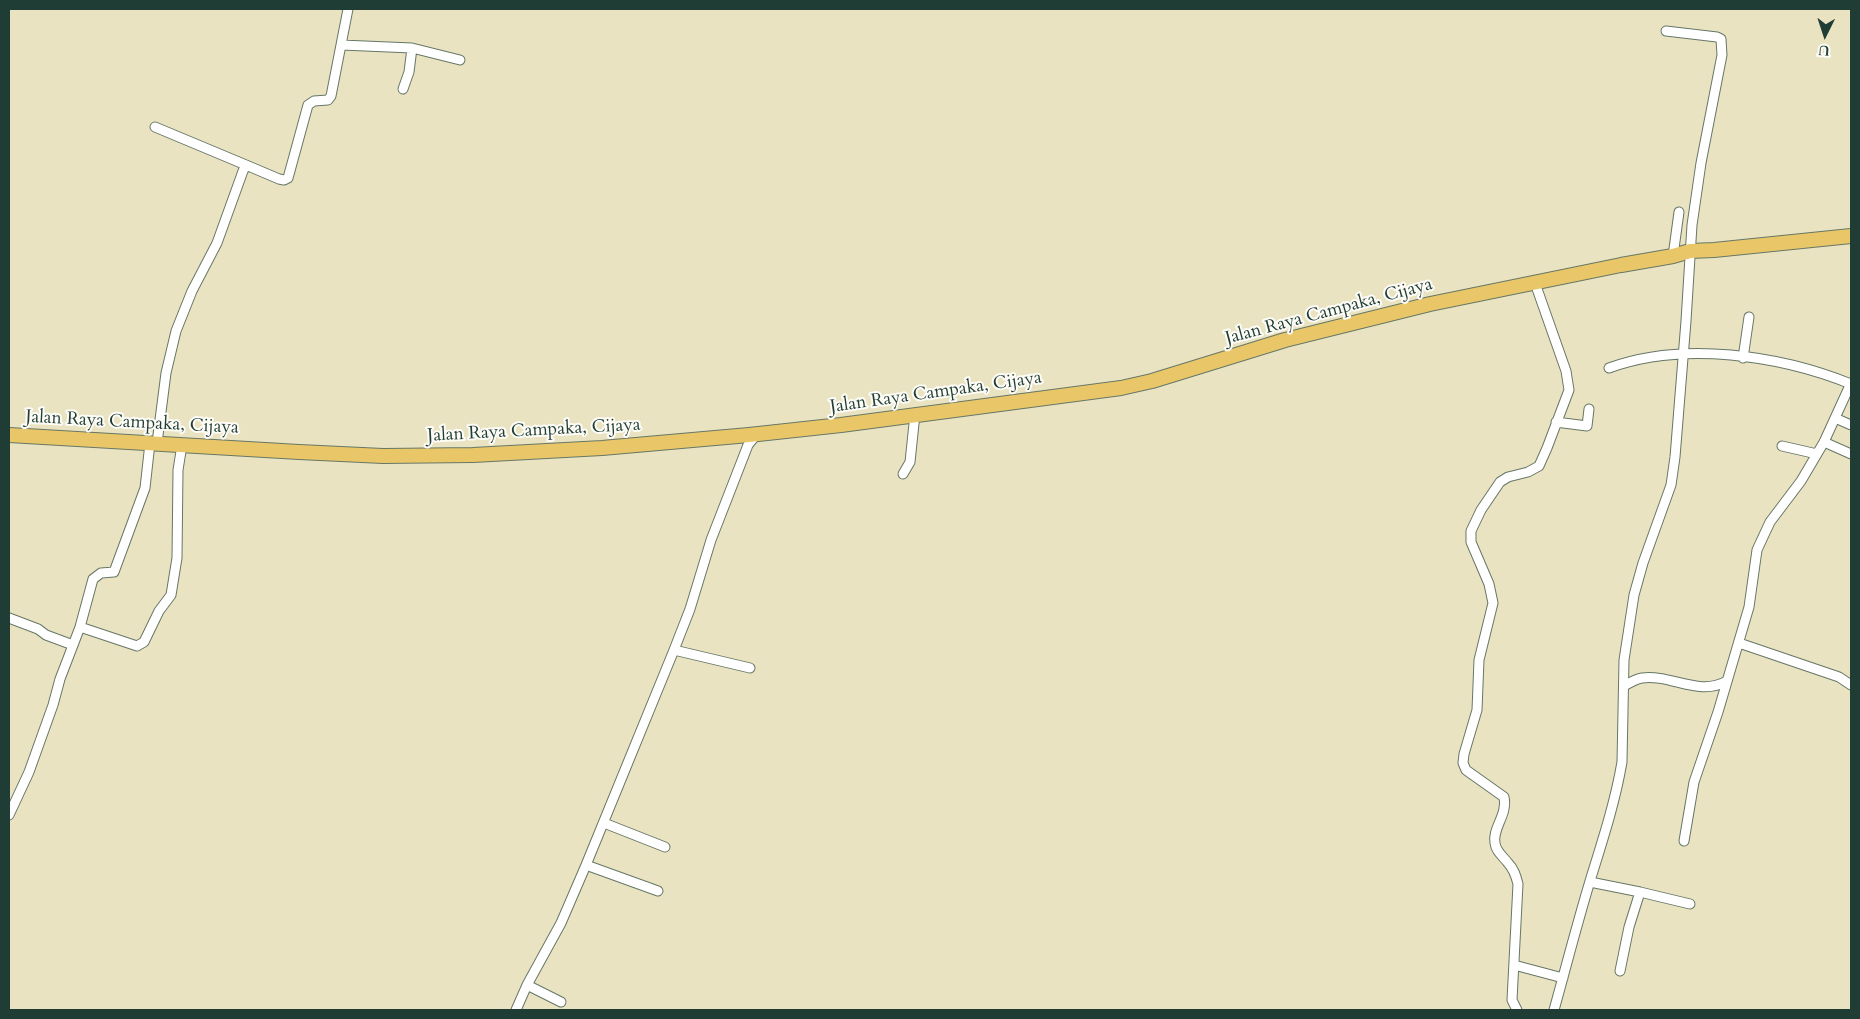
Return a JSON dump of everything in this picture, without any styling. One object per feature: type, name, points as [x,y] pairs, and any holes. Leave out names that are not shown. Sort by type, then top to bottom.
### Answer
[{"type":"main road","name":"Jalan Raya Campaka, Cijaya","points":[[9,435],[382,456],[449,456],[593,449],[833,426],[1142,384],[1335,327],[1430,304],[1673,256],[1690,251],[1851,236]]},
{"type":"street","points":[[156,127],[279,179],[284,180],[288,178],[308,105],[314,101],[328,100],[331,96],[348,9]]},
{"type":"street","points":[[1554,1010],[1590,882],[1608,826],[1620,778],[1624,660],[1634,595],[1643,563],[1671,485],[1675,457],[1692,225],[1701,164],[1722,55],[1721,39],[1718,37],[1666,30]]},
{"type":"street","points":[[341,45],[412,48],[460,60]]},
{"type":"street","points":[[403,89],[409,72],[412,48]]},
{"type":"street","points":[[9,814],[29,772],[80,627],[93,579],[101,573],[114,572],[128,538],[145,488],[166,373],[176,331],[192,291],[217,243],[246,166]]},
{"type":"street","points":[[1673,256],[1679,212]]},
{"type":"street","points":[[1517,1010],[1512,1000],[1518,884],[1516,874],[1508,861],[1497,851],[1494,841],[1502,818],[1505,803],[1504,797],[1466,770],[1463,763],[1477,710],[1479,660],[1493,603],[1489,584],[1471,542],[1471,531],[1481,510],[1500,482],[1508,477],[1528,472],[1538,466],[1544,456],[1569,390],[1569,380],[1535,284]]},
{"type":"street","points":[[1744,358],[1749,317]]},
{"type":"street","points":[[1609,368],[1631,360],[1683,354],[1713,354],[1786,364],[1826,374],[1851,384],[1824,442],[1801,482],[1770,522],[1757,550],[1749,607],[1718,712],[1694,782],[1684,841]]},
{"type":"street","points":[[1556,422],[1587,426],[1589,409]]},
{"type":"street","points":[[903,474],[910,462],[914,414]]},
{"type":"street","points":[[1835,418],[1851,425]]},
{"type":"street","points":[[516,1010],[527,985],[561,923],[604,823],[674,650],[748,445],[757,434]]},
{"type":"street","points":[[1824,442],[1851,454]]},
{"type":"street","points":[[80,627],[138,646],[144,642],[159,611],[170,595],[172,586],[177,558],[178,470],[182,445]]},
{"type":"street","points":[[1782,446],[1817,454]]},
{"type":"street","points":[[9,618],[73,645]]},
{"type":"street","points":[[1739,643],[1840,677],[1851,685]]},
{"type":"street","points":[[674,650],[750,668]]},
{"type":"street","points":[[1624,686],[1640,678],[1670,680],[1702,687],[1720,685],[1727,681]]},
{"type":"street","points":[[604,823],[665,847]]},
{"type":"street","points":[[586,865],[658,891]]},
{"type":"street","points":[[1590,882],[1690,904]]},
{"type":"street","points":[[1620,971],[1629,927],[1640,892]]},
{"type":"street","points":[[1514,965],[1563,978]]},
{"type":"street","points":[[527,985],[562,1002]]}]
